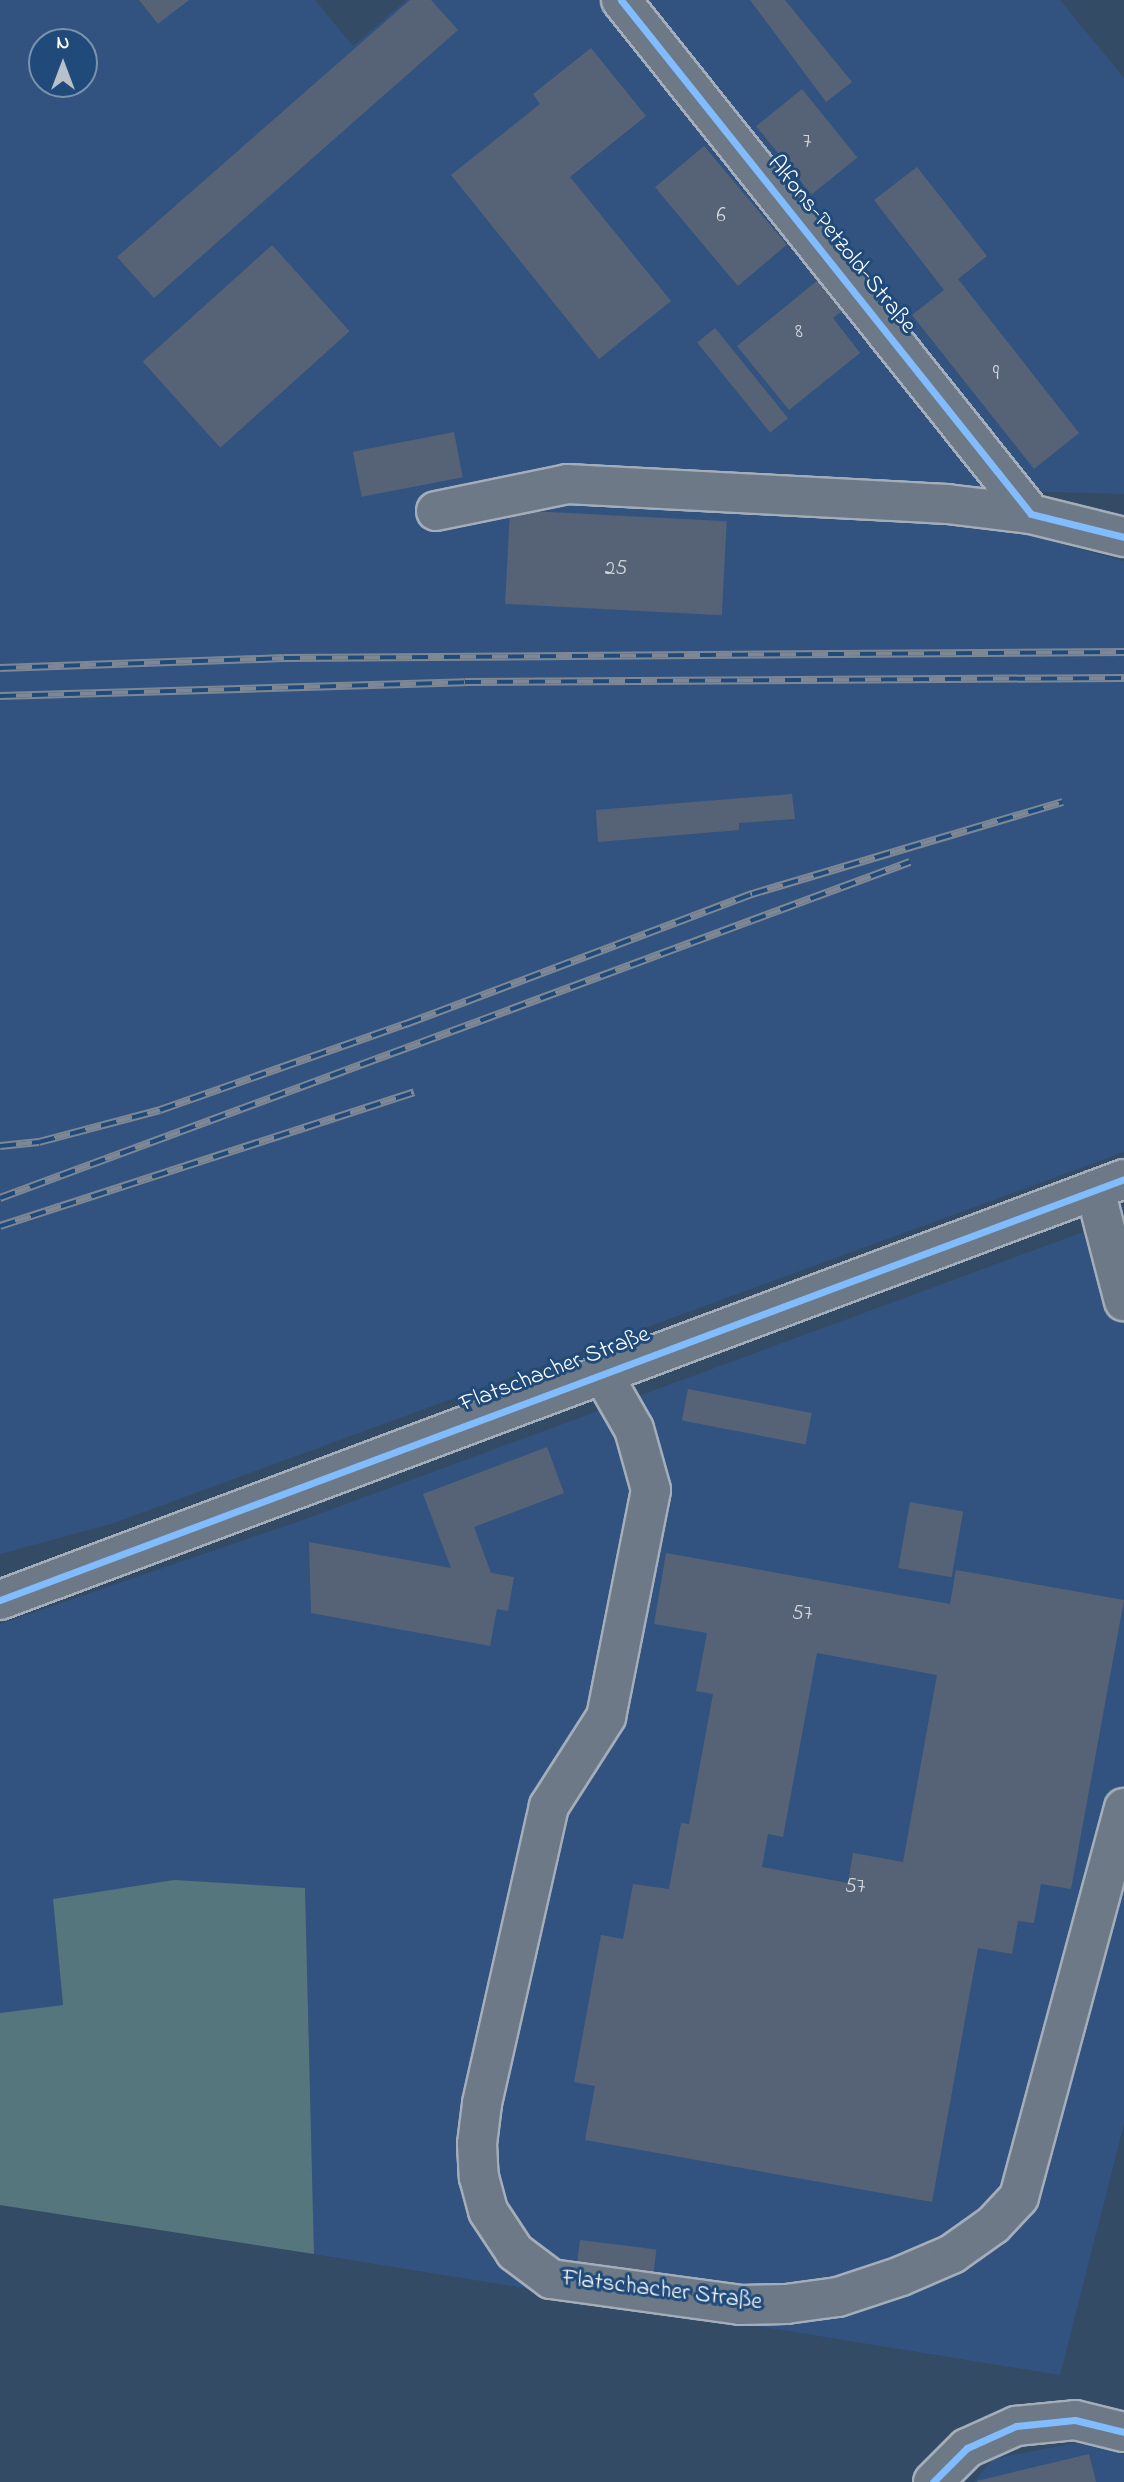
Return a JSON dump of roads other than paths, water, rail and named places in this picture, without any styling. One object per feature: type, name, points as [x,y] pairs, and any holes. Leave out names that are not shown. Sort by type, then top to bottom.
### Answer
[{"type":"street","name":"Alfons-Petzold-Straße","points":[[621,0],[1031,514]]},
{"type":"street","points":[[436,511],[567,484],[947,504],[1031,514],[1124,537]]},
{"type":"street","name":"Flatschacher Straße","points":[[0,1600],[1110,1184],[1124,1301]]},
{"type":"street","name":"Flatschacher Straße","points":[[602,1373],[634,1429],[651,1490],[606,1717],[549,1806],[482,2104],[477,2144],[479,2177],[488,2211],[515,2252],[551,2279],[740,2305],[786,2304],[838,2297],[901,2276],[952,2254],[993,2225],[1019,2197],[1124,1808]]},
{"type":"street","points":[[933,2482],[967,2448],[1016,2426],[1075,2420],[1124,2432]]},
{"type":"railway","points":[[0,668],[284,658],[1124,652]]},
{"type":"railway","points":[[0,696],[465,682],[1124,678]]},
{"type":"railway","points":[[0,1146],[39,1142],[160,1110],[406,1024],[752,894],[1063,802]]},
{"type":"railway","points":[[0,1198],[910,862]]},
{"type":"railway","points":[[0,1226],[414,1092]]}]
